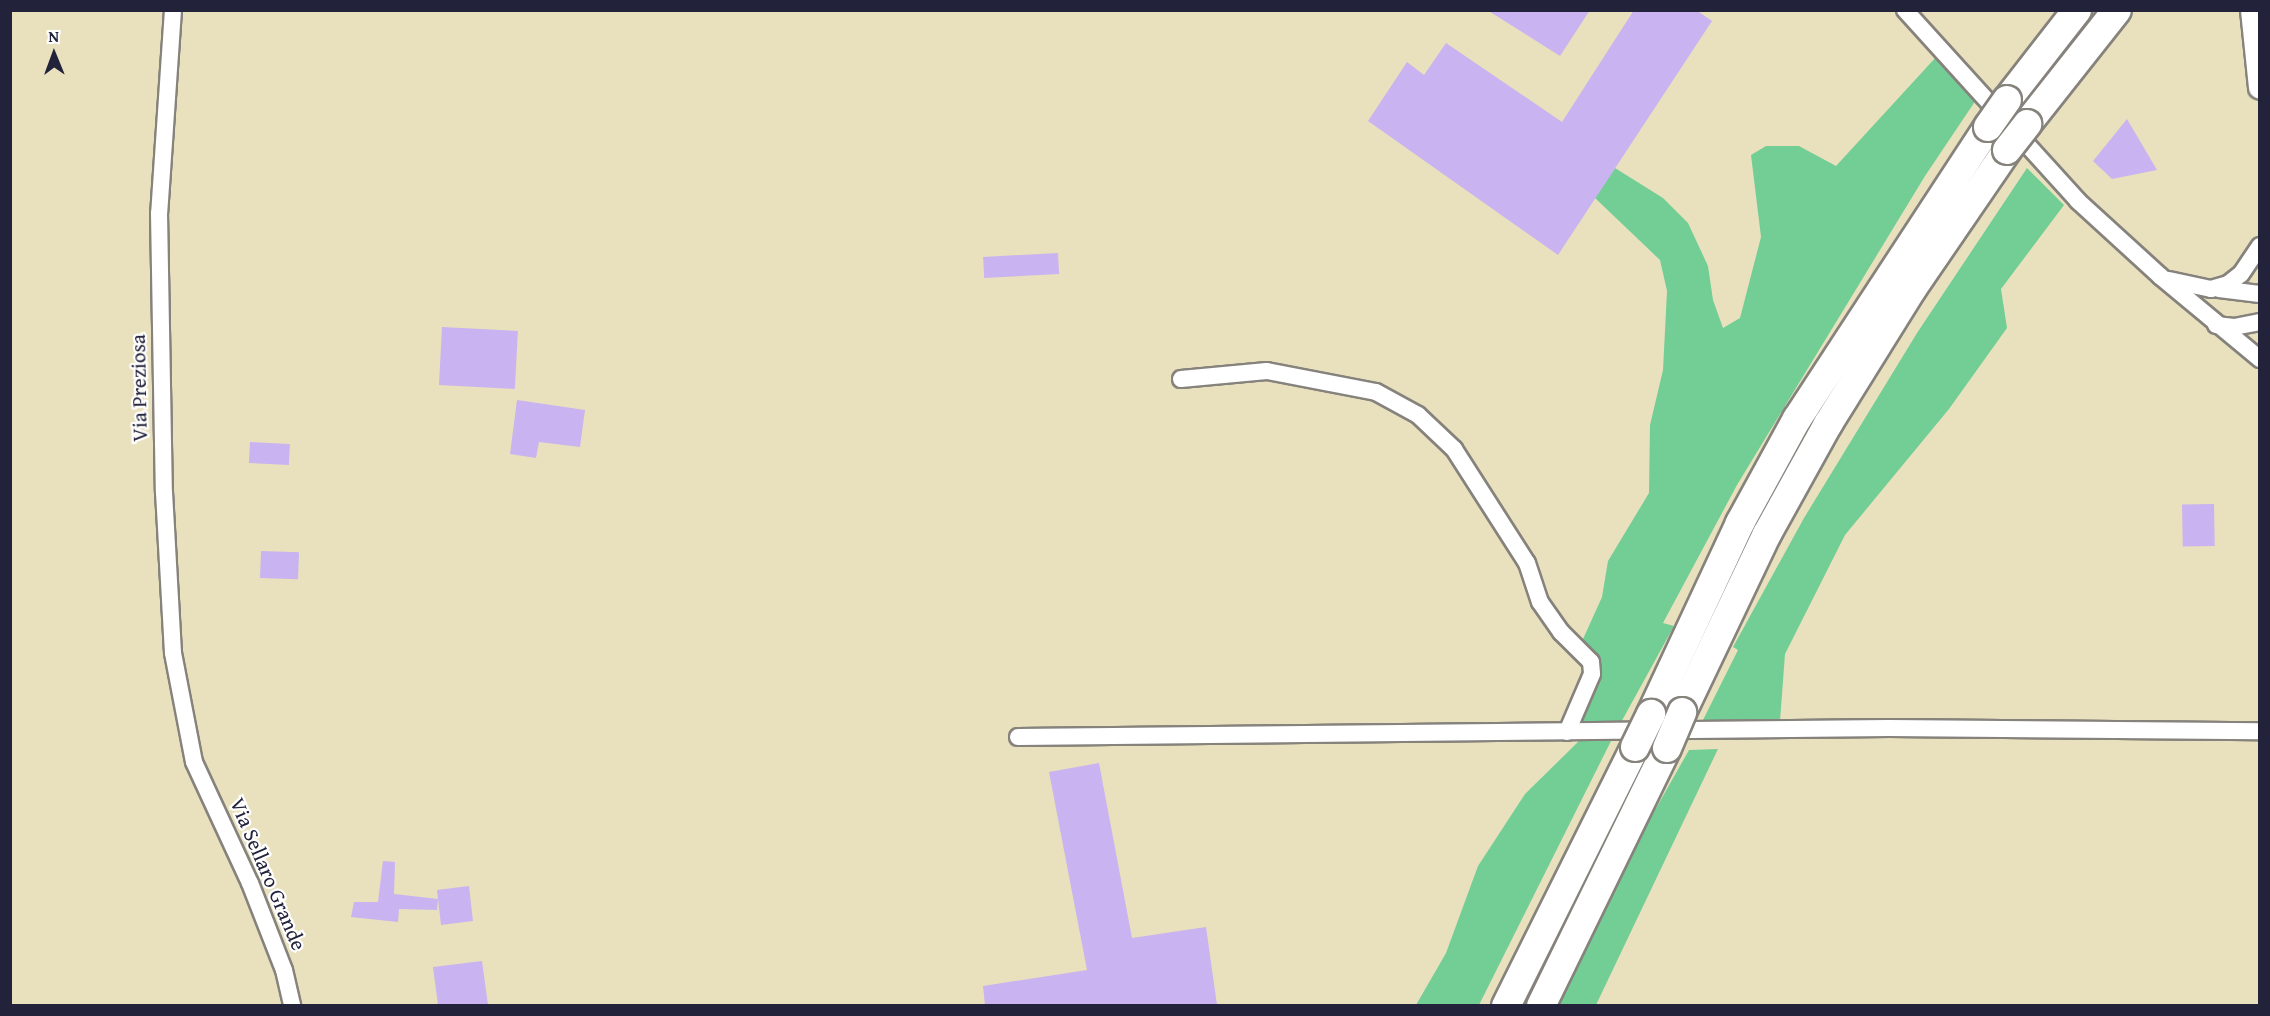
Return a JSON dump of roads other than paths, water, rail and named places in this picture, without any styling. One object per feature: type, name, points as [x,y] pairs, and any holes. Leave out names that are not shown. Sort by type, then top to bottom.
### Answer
[{"type":"highway","points":[[1506,1005],[1635,747],[1740,524],[1797,420],[1988,127],[2077,10]]},
{"type":"highway","points":[[1541,1005],[1667,748],[1767,534],[1828,424],[1912,289],[2007,150],[2117,10]]},
{"type":"street","name":"Via Preziosa","points":[[173,10],[159,213],[161,390],[173,652],[195,762]]},
{"type":"street","points":[[1905,10],[2078,201],[2216,325],[2259,359]]},
{"type":"street","points":[[2252,10],[2259,88]]},
{"type":"street","points":[[2211,290],[2241,274],[2259,246]]},
{"type":"street","points":[[2160,276],[2211,290],[2259,294]]},
{"type":"street","points":[[2216,325],[2234,327],[2259,322]]},
{"type":"street","points":[[1181,379],[1267,371],[1376,392],[1418,415],[1454,449],[1527,562],[1540,602],[1561,632],[1591,662],[1592,674],[1567,732]]},
{"type":"street","points":[[1018,737],[1889,728],[2259,731]]},
{"type":"street","name":"Via Sellaro Grande","points":[[195,762],[250,883],[284,970],[292,1005]]}]
